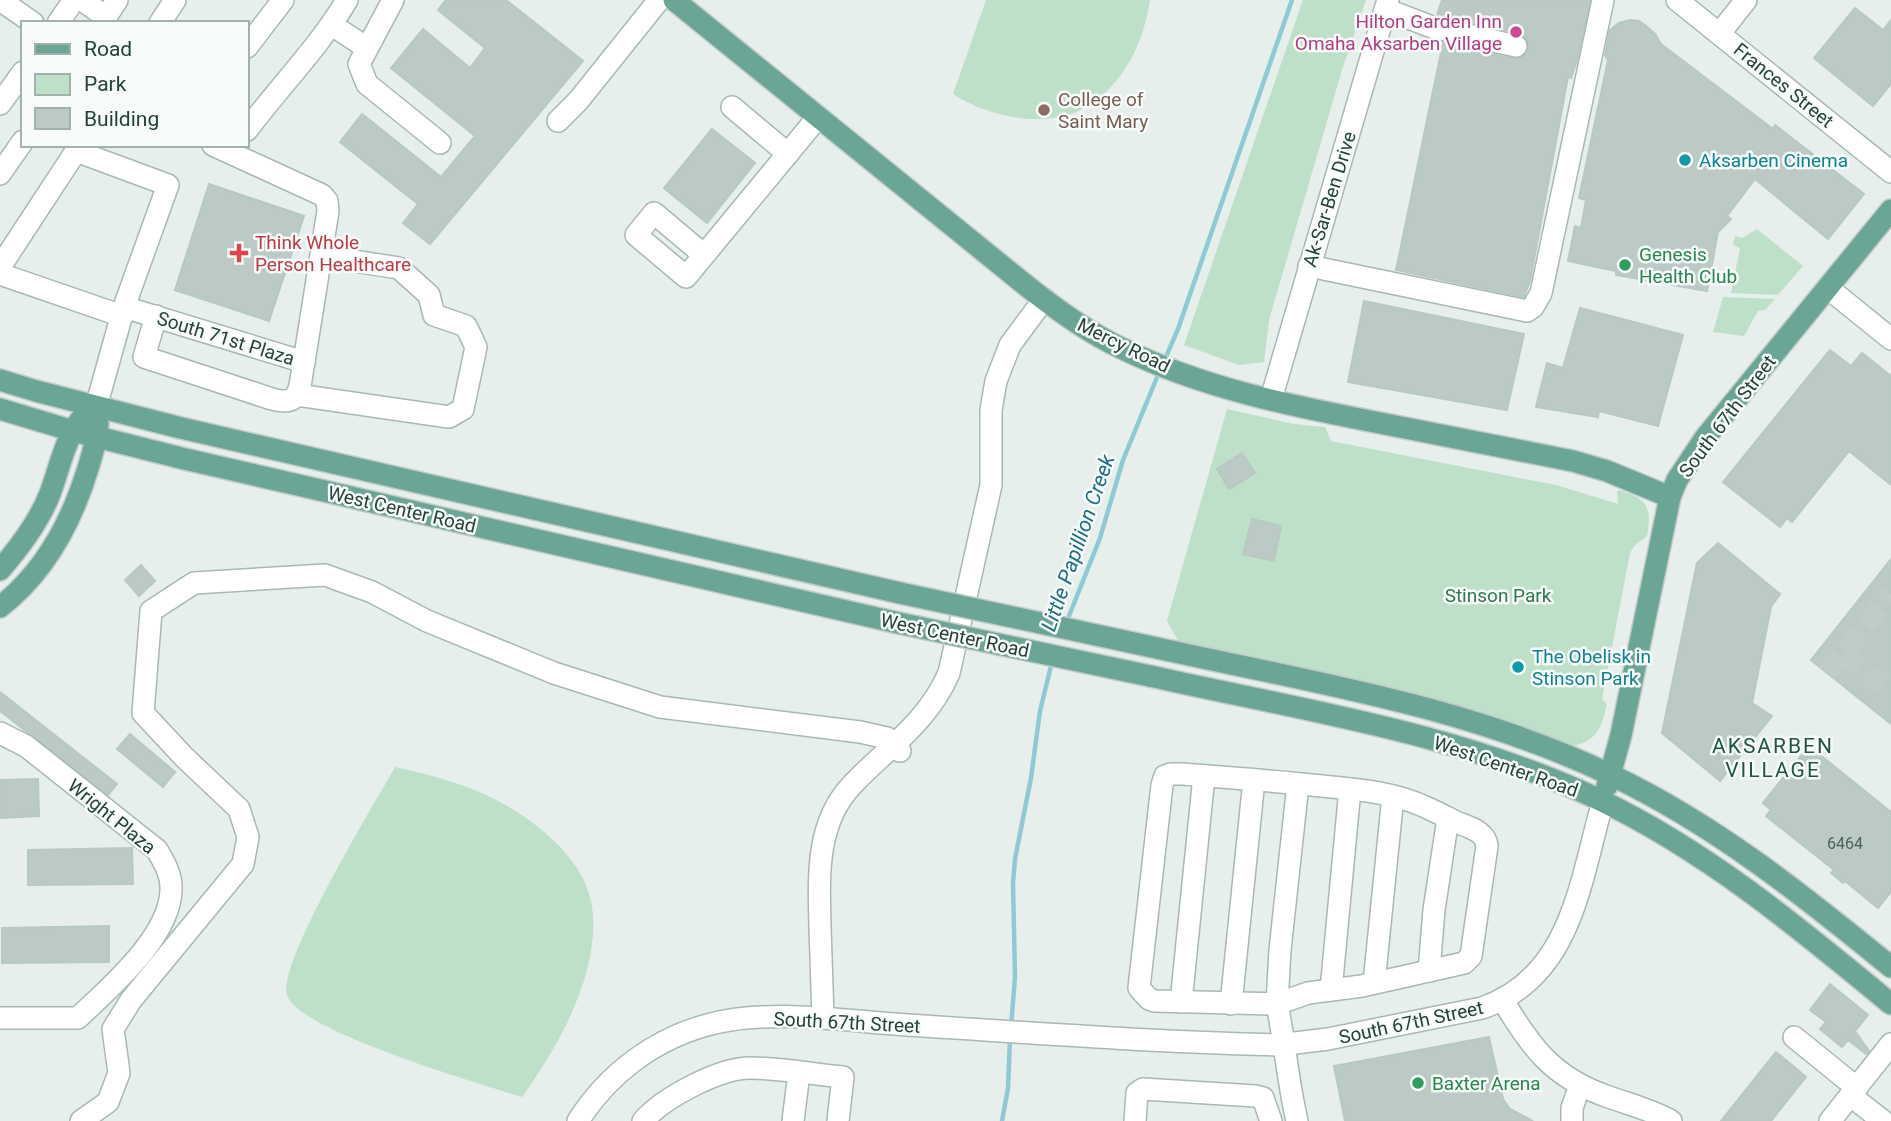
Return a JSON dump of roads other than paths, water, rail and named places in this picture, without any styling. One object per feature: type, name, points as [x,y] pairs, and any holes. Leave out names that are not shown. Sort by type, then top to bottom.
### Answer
[{"type":"main road","name":"Mercy Road","points":[[674,0],[1044,299],[1105,340],[1172,370],[1224,387],[1301,408],[1573,461],[1608,471],[1670,497]]},
{"type":"main road","name":"South 67th Street","points":[[1603,802],[1621,735],[1670,497],[1677,480],[1706,438],[1891,211]]},
{"type":"main road","name":"West Center Road","points":[[0,380],[96,407],[499,502],[900,593],[1399,700],[1452,714],[1520,737],[1610,775],[1668,805],[1748,855],[1891,967]]},
{"type":"main road","points":[[0,570],[22,543],[42,510],[73,430],[83,416],[96,407]]},
{"type":"main road","points":[[0,607],[32,576],[60,535],[80,494],[97,436],[96,407]]},
{"type":"main road","name":"West Center Road","points":[[0,409],[73,430],[284,482],[894,622],[1357,720],[1437,741],[1531,772],[1603,802],[1676,842],[1741,884],[1891,1004]]},
{"type":"street","points":[[0,0],[30,21]]},
{"type":"street","points":[[59,21],[74,0]]},
{"type":"street","points":[[82,0],[106,17],[117,0]]},
{"type":"street","points":[[161,21],[175,0]]},
{"type":"street","points":[[248,46],[283,0]]},
{"type":"street","points":[[393,0],[359,64],[367,84],[440,143]]},
{"type":"street","points":[[558,121],[659,0]]},
{"type":"street","points":[[1309,266],[1527,311],[1533,307],[1541,293],[1604,0]]},
{"type":"street","name":"Frances Street","points":[[1677,0],[1891,172]]},
{"type":"street","points":[[1720,33],[1746,0]]},
{"type":"street","points":[[1387,5],[1432,27],[1516,46]]},
{"type":"street","name":"Ak-Sar-Ben Drive","points":[[1272,399],[1387,5]]},
{"type":"street","points":[[250,120],[336,9],[367,48]]},
{"type":"street","points":[[0,104],[21,75]]},
{"type":"street","points":[[732,107],[788,154]]},
{"type":"street","points":[[704,255],[818,117]]},
{"type":"street","points":[[0,174],[21,144]]},
{"type":"street","points":[[0,267],[77,148],[168,185],[123,311],[96,407]]},
{"type":"street","name":"South 71st Plaza","points":[[0,274],[123,311],[156,316],[304,362],[328,211],[327,201],[322,195],[226,148]]},
{"type":"street","points":[[297,395],[449,417],[463,409],[476,347],[466,326],[434,315],[429,295],[399,268],[321,256]]},
{"type":"street","points":[[1828,288],[1891,340]]},
{"type":"street","points":[[823,1018],[819,871],[822,845],[831,818],[847,791],[898,748],[932,706],[949,673],[991,485],[991,410],[996,381],[1015,337],[1044,299]]},
{"type":"street","points":[[156,316],[144,357],[284,402],[292,401],[297,395],[304,362]]},
{"type":"street","points":[[82,1121],[108,1102],[119,1073],[113,1029],[131,1000],[243,864],[248,837],[239,809],[184,757],[143,713],[151,611],[194,583],[325,575],[372,592],[427,621],[554,673],[660,707],[860,732],[887,738],[898,748]]},
{"type":"street","name":"Wright Plaza","points":[[0,733],[26,746],[157,850],[167,868],[171,885],[168,910],[135,961],[102,997],[78,1017],[0,1018]]},
{"type":"street","points":[[1171,774],[1204,776],[1350,789],[1393,796],[1408,800],[1483,835],[1487,839],[1487,846],[1471,956],[1464,963],[1374,983],[1308,993],[1277,1004],[1149,999],[1139,988],[1162,785],[1165,776],[1171,774]]},
{"type":"street","points":[[1181,1002],[1204,776]]},
{"type":"street","points":[[1231,1003],[1254,780]]},
{"type":"street","points":[[1297,1121],[1277,1004],[1282,923],[1298,784]]},
{"type":"street","points":[[1331,990],[1350,789]]},
{"type":"street","points":[[1374,983],[1393,796]]},
{"type":"street","name":"South 67th Street","points":[[578,1121],[598,1092],[647,1051],[685,1032],[735,1020],[823,1018],[906,1025],[1286,1045],[1328,1040],[1473,1010],[1502,999],[1539,971],[1563,936],[1603,802]]},
{"type":"street","points":[[1429,971],[1437,884],[1448,818]]},
{"type":"street","points":[[1502,999],[1533,1048],[1557,1071],[1605,1096],[1643,1107],[1671,1121]]},
{"type":"street","points":[[1794,1037],[1884,1121],[1891,1113]]},
{"type":"street","points":[[1830,1121],[1891,1044]]},
{"type":"street","points":[[643,1121],[654,1109],[705,1079],[747,1068],[843,1077],[838,1121]]},
{"type":"street","points":[[793,1121],[799,1073]]},
{"type":"street","points":[[1572,1121],[1572,1108],[1580,1085]]},
{"type":"street","points":[[1135,1121],[1137,1093],[1143,1089],[1263,1098],[1271,1121]]},
{"type":"waterway","name":"Little Papillion Creek","points":[[1165,359],[1178,329],[1292,0]]},
{"type":"waterway","name":"Little Papillion Creek","points":[[1067,621],[1100,538],[1123,460],[1160,370]]},
{"type":"waterway","name":"Little Papillion Creek","points":[[1011,1027],[1015,977],[1015,859],[1031,778],[1040,711],[1052,662]]},
{"type":"waterway","name":"Little Papillion Creek","points":[[1002,1121],[1008,1088],[1010,1039]]},
{"type":"tunnel","points":[[1827,673],[1891,594]]},
{"type":"tunnel","points":[[1843,653],[1891,693]]},
{"type":"place","name":"Hilton Garden Inn Omaha Aksarben Village","points":[[1516,32]]},
{"type":"place","name":"College of Saint Mary","points":[[1044,110]]},
{"type":"place","name":"Aksarben Cinema","points":[[1685,160]]},
{"type":"place","name":"Think Whole Person Healthcare","points":[[239,253]]},
{"type":"place","name":"Genesis Health Club","points":[[1625,265]]},
{"type":"place","name":"The Obelisk in Stinson Park","points":[[1518,667]]},
{"type":"place","name":"Baxter Arena","points":[[1418,1083]]},
{"type":"district","name":"AKSARBEN VILLAGE","points":[[1773,758]]},
{"type":"park label","name":"Stinson Park","points":[[1498,595]]}]
